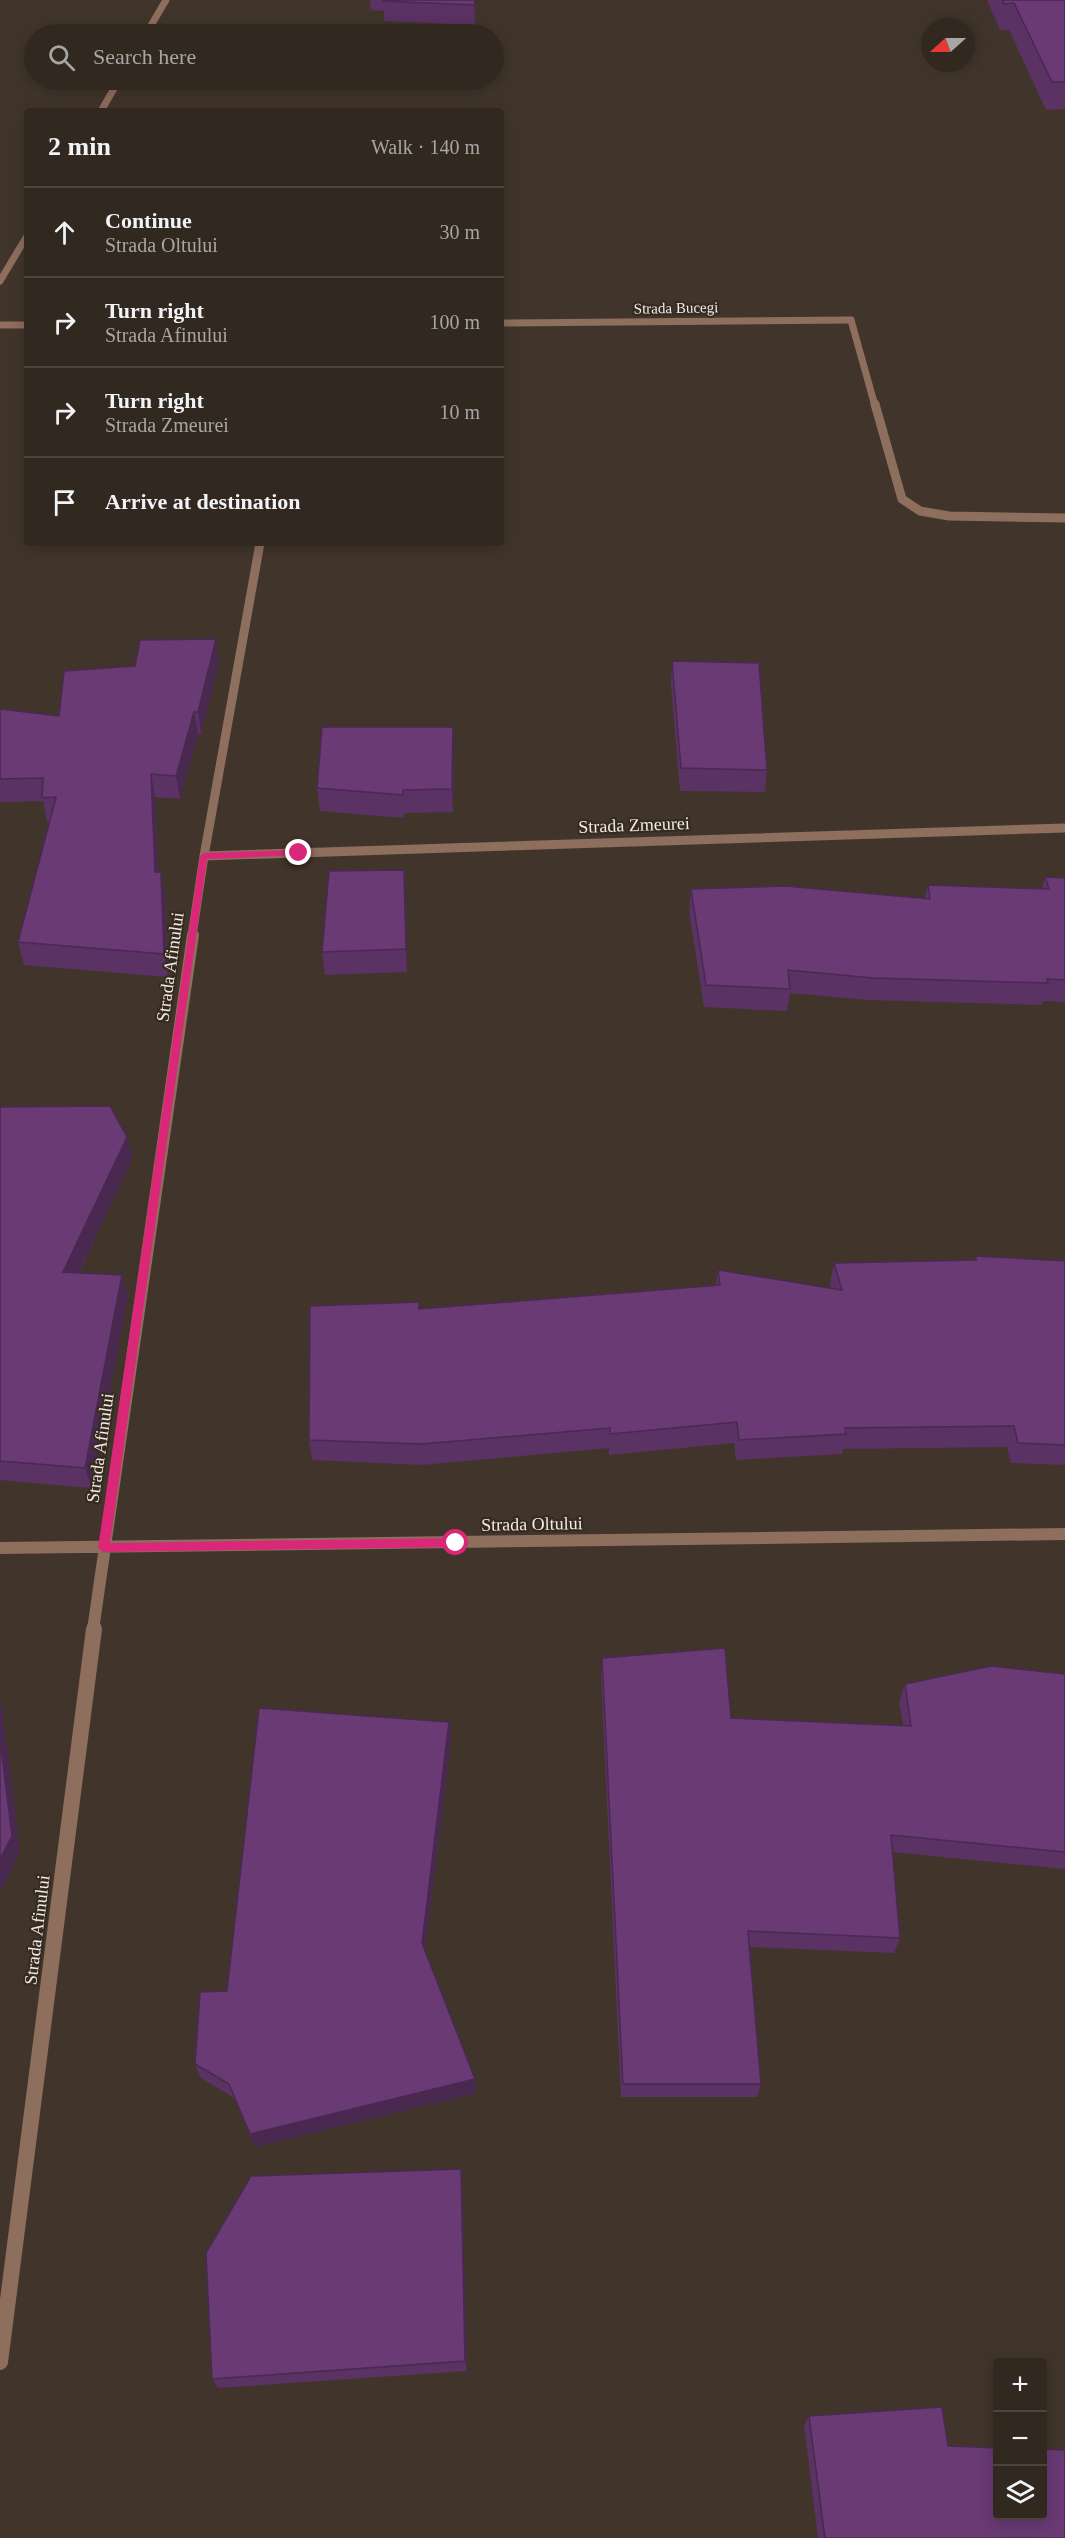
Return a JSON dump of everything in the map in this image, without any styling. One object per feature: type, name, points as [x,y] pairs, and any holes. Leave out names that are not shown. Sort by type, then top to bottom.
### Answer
[{"type":"street","points":[[152,24],[166,0]]},
{"type":"street","points":[[103,108],[113,90]]},
{"type":"street","points":[[0,282],[24,241]]},
{"type":"street","name":"Strada Bucegi","points":[[504,323],[851,320],[902,499],[920,511],[949,516],[1065,518]]},
{"type":"street","points":[[0,325],[24,325]]},
{"type":"street","name":"Strada Afinului","points":[[0,2362],[104,1548],[204,856],[259,546]]},
{"type":"street","name":"Strada Zmeurei","points":[[204,856],[1065,828]]},
{"type":"street","name":"Strada Oltului","points":[[0,1548],[1065,1534]]},
{"type":"building","points":[[383,0],[475,0],[474,5]]},
{"type":"building","points":[[1003,0],[1065,0],[1065,82],[1052,82],[1014,3],[1004,4]]},
{"type":"building","points":[[216,639],[198,712],[194,712],[176,776],[151,774],[155,872],[161,872],[164,954],[18,942],[56,797],[42,798],[43,778],[0,779],[0,709],[59,716],[64,671],[135,666],[140,640]]},
{"type":"building","points":[[672,661],[759,663],[767,770],[681,768]]},
{"type":"building","points":[[322,727],[453,727],[452,789],[403,790],[403,795],[317,788]]},
{"type":"building","points":[[404,870],[406,949],[322,952],[329,871]]},
{"type":"building","points":[[1045,877],[1065,878],[1065,980],[1047,979],[1048,983],[873,978],[788,970],[790,989],[706,985],[691,889],[785,886],[930,899],[928,885],[1049,889]]},
{"type":"building","points":[[110,1106],[127,1137],[63,1272],[122,1275],[85,1468],[0,1461],[0,1107]]},
{"type":"building","points":[[976,1256],[1065,1261],[1065,1445],[1018,1443],[1014,1426],[845,1428],[846,1434],[739,1440],[737,1422],[610,1434],[610,1428],[421,1444],[309,1440],[310,1306],[419,1302],[419,1309],[720,1285],[718,1270],[842,1290],[834,1263],[976,1260]]},
{"type":"building","points":[[725,1648],[731,1718],[911,1726],[905,1684],[991,1666],[1065,1674],[1065,1852],[891,1835],[900,1938],[748,1931],[761,2084],[623,2084],[602,1658]]},
{"type":"building","points":[[259,1708],[449,1722],[422,1943],[475,2079],[250,2134],[229,2084],[195,2064],[200,1992],[227,1991]]},
{"type":"building","points":[[0,1739],[12,1836],[0,1859]]},
{"type":"building","points":[[461,2169],[465,2361],[212,2379],[206,2253],[251,2176]]},
{"type":"building","points":[[942,2407],[948,2446],[993,2448],[993,2520],[1047,2520],[1047,2449],[1065,2450],[1065,2538],[825,2538],[809,2416]]},
{"type":"route","points":[[299,853],[204,856],[104,1548],[456,1543]]}]
